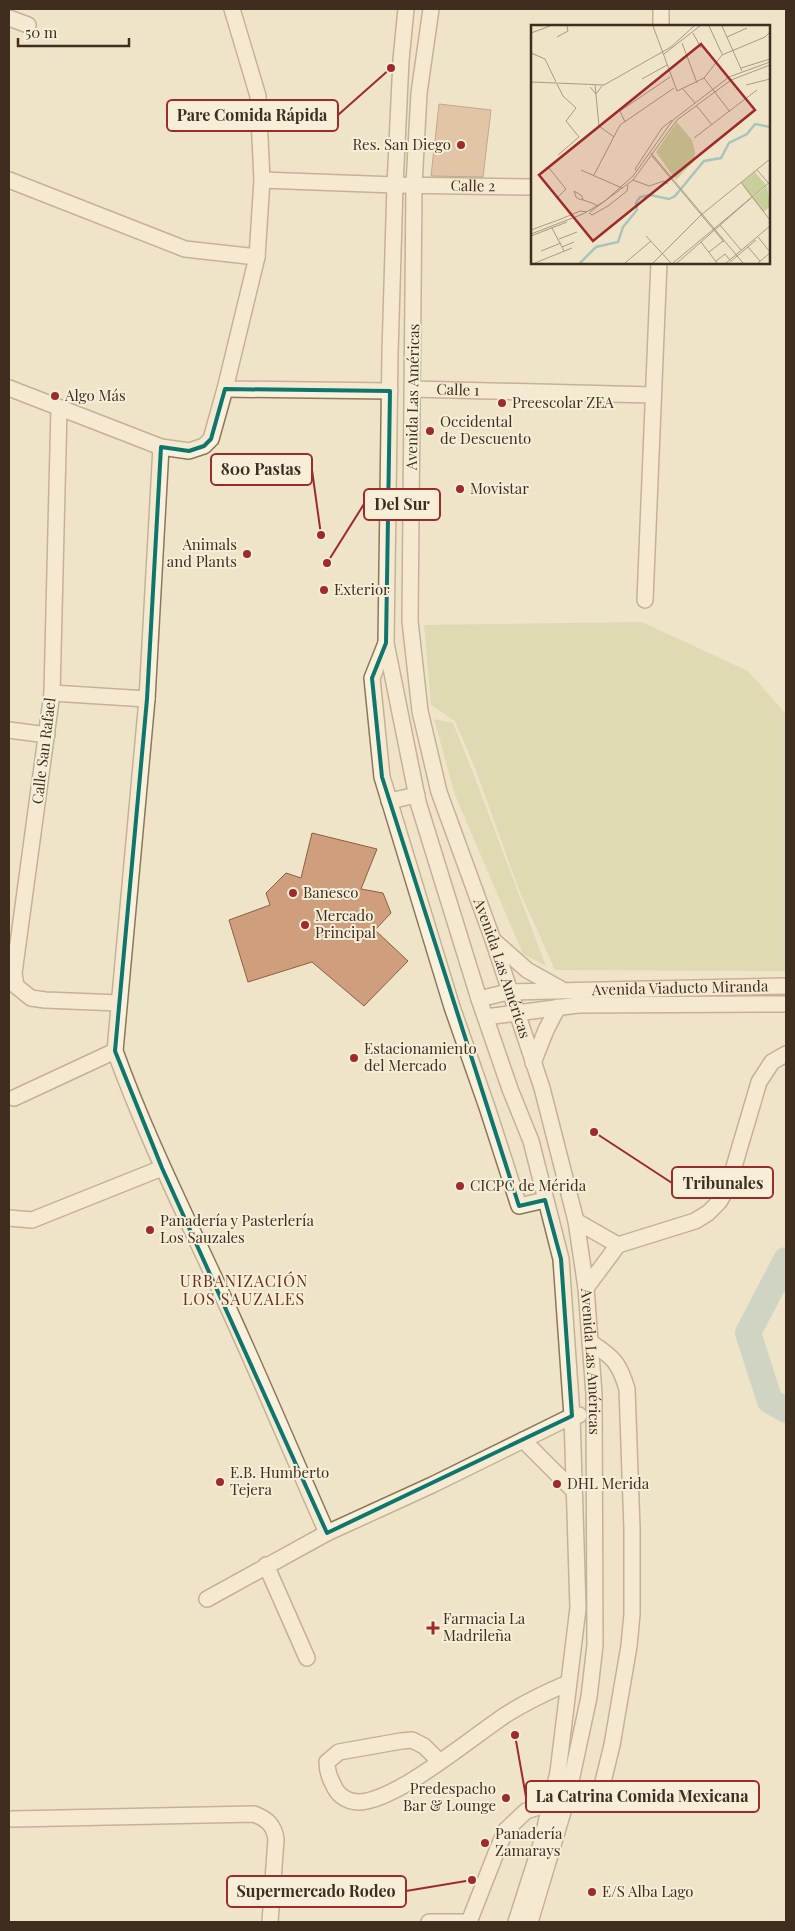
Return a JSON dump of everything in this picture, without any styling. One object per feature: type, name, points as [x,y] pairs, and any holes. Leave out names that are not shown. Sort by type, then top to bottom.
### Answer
[{"type":"street","points":[[9,388],[161,447],[189,451],[204,446],[211,439],[257,258],[262,180],[258,96],[232,9]]},
{"type":"street","name":"Avenida Las Américas","points":[[406,9],[401,60],[395,185],[386,643],[417,795],[479,999],[531,1140],[561,1259],[572,1416],[578,1608],[558,1772],[541,1844],[516,1922]]},
{"type":"street","name":"Avenida Las Américas","points":[[431,9],[419,93],[414,185],[410,621],[420,711],[438,792],[493,940],[508,992],[517,1012],[533,1062],[576,1221],[586,1288],[590,1342],[593,1414],[595,1645],[589,1697],[568,1794],[530,1922]]},
{"type":"street","points":[[661,9],[661,25]]},
{"type":"street","points":[[9,18],[28,25]]},
{"type":"street","points":[[9,180],[185,249],[257,258]]},
{"type":"street","name":"Calle 2","points":[[262,180],[395,185],[531,187]]},
{"type":"street","points":[[645,600],[659,264]]},
{"type":"street","points":[[225,389],[390,391]]},
{"type":"street","name":"Calle 1","points":[[413,389],[653,395]]},
{"type":"street","name":"Calle San Rafael","points":[[60,408],[52,693],[14,973],[16,986],[31,998],[119,1003]]},
{"type":"street","points":[[161,447],[147,699],[115,1051],[162,1168],[225,1300],[327,1533]]},
{"type":"street","points":[[386,643],[372,678],[382,777],[452,1007],[488,1107],[519,1206],[545,1200]]},
{"type":"street","points":[[52,693],[147,699]]},
{"type":"street","points":[[9,730],[47,735]]},
{"type":"street","points":[[389,801],[417,795]]},
{"type":"street","points":[[493,940],[527,970],[568,989]]},
{"type":"street","name":"Avenida Viaducto Miranda","points":[[479,999],[508,992],[568,989],[786,986]]},
{"type":"street","name":"Avenida Viaducto Miranda","points":[[486,1017],[578,1005],[786,1004]]},
{"type":"street","points":[[533,1062],[558,1007]]},
{"type":"street","points":[[14,1098],[115,1051]]},
{"type":"street","points":[[586,1288],[618,1245],[695,1221],[708,1213],[719,1202],[728,1187],[759,1082],[772,1062],[786,1054]]},
{"type":"street","points":[[488,1107],[514,1098]]},
{"type":"street","points":[[9,1218],[32,1220],[162,1168]]},
{"type":"street","points":[[576,1221],[618,1245]]},
{"type":"street","points":[[568,1794],[595,1794],[602,1786],[612,1745],[629,1646],[632,1614],[632,1529],[628,1388],[622,1370],[610,1355],[590,1342]]},
{"type":"street","points":[[207,1599],[327,1533],[432,1485],[572,1416],[593,1414]]},
{"type":"street","points":[[523,1440],[574,1490]]},
{"type":"street","points":[[266,1565],[307,1658]]},
{"type":"street","points":[[439,1761],[419,1743],[412,1740],[401,1740],[339,1752],[328,1762],[327,1772],[336,1792],[346,1800],[359,1802],[376,1799],[406,1784],[507,1714],[532,1699],[568,1683]]},
{"type":"street","points":[[469,1922],[506,1830],[526,1811],[542,1806],[550,1807]]},
{"type":"street","points":[[12,1819],[254,1814],[262,1817],[270,1822],[275,1830],[276,1839],[270,1922]]},
{"type":"street","points":[[429,1922],[462,1922]]},
{"type":"highlighted area","points":[[225,389],[390,391],[386,643],[372,678],[382,777],[519,1206],[545,1200],[561,1259],[572,1416],[327,1533],[162,1168],[115,1051],[147,699],[161,447],[189,451],[204,446],[211,439]]},
{"type":"green space","points":[[642,622],[748,671],[786,714],[786,971],[555,970],[519,890],[476,771],[455,721],[431,705],[424,625]]},
{"type":"green space","points":[[434,719],[453,723],[546,966],[523,954],[455,795]]},
{"type":"building","name":"Res. San Diego","points":[[439,104],[491,110],[483,177],[431,176]]},
{"type":"building","name":"Mercado Principal","points":[[312,833],[377,849],[361,889],[383,893],[391,913],[375,930],[408,961],[364,1006],[312,962],[248,982],[229,920],[270,905],[266,893],[286,873],[301,878]]},
{"type":"waterway","points":[[786,1260],[748,1333],[770,1401],[786,1410]]},
{"type":"place","name":"Pare Comida Rápida","points":[[391,68]]},
{"type":"place","name":"Res. San Diego","points":[[461,145]]},
{"type":"place","name":"Algo Más","points":[[55,396]]},
{"type":"place","name":"Preescolar ZEA","points":[[502,403]]},
{"type":"place","name":"Occidental de Descuento","points":[[430,431]]},
{"type":"place","name":"Movistar","points":[[460,489]]},
{"type":"place","name":"800 Pastas","points":[[321,535]]},
{"type":"place","name":"Animals and Plants","points":[[247,554]]},
{"type":"place","name":"Del Sur","points":[[327,563]]},
{"type":"place","name":"Exterior","points":[[324,590]]},
{"type":"place","name":"Banesco","points":[[293,893]]},
{"type":"place","name":"Mercado Principal","points":[[305,925]]},
{"type":"place","name":"Estacionamiento del Mercado","points":[[354,1058]]},
{"type":"place","name":"Tribunales","points":[[594,1132]]},
{"type":"place","name":"CICPC de Mérida","points":[[460,1186]]},
{"type":"place","name":"Panadería y Pasterlería Los Sauzales","points":[[150,1230]]},
{"type":"place","name":"E.B. Humberto Tejera","points":[[220,1482]]},
{"type":"place","name":"DHL Merida","points":[[557,1484]]},
{"type":"place","name":"Farmacia La Madrileña","points":[[433,1628]]},
{"type":"place","name":"La Catrina Comida Mexicana","points":[[515,1735]]},
{"type":"place","name":"Predespacho Bar & Lounge","points":[[506,1798]]},
{"type":"place","name":"Panadería Zamarays","points":[[485,1843]]},
{"type":"place","name":"Supermercado Rodeo","points":[[472,1880]]},
{"type":"place","name":"E/S Alba Lago","points":[[592,1892]]},
{"type":"district","name":"URBANIZACIÓN LOS SAUZALES","points":[[244,1290]]}]
